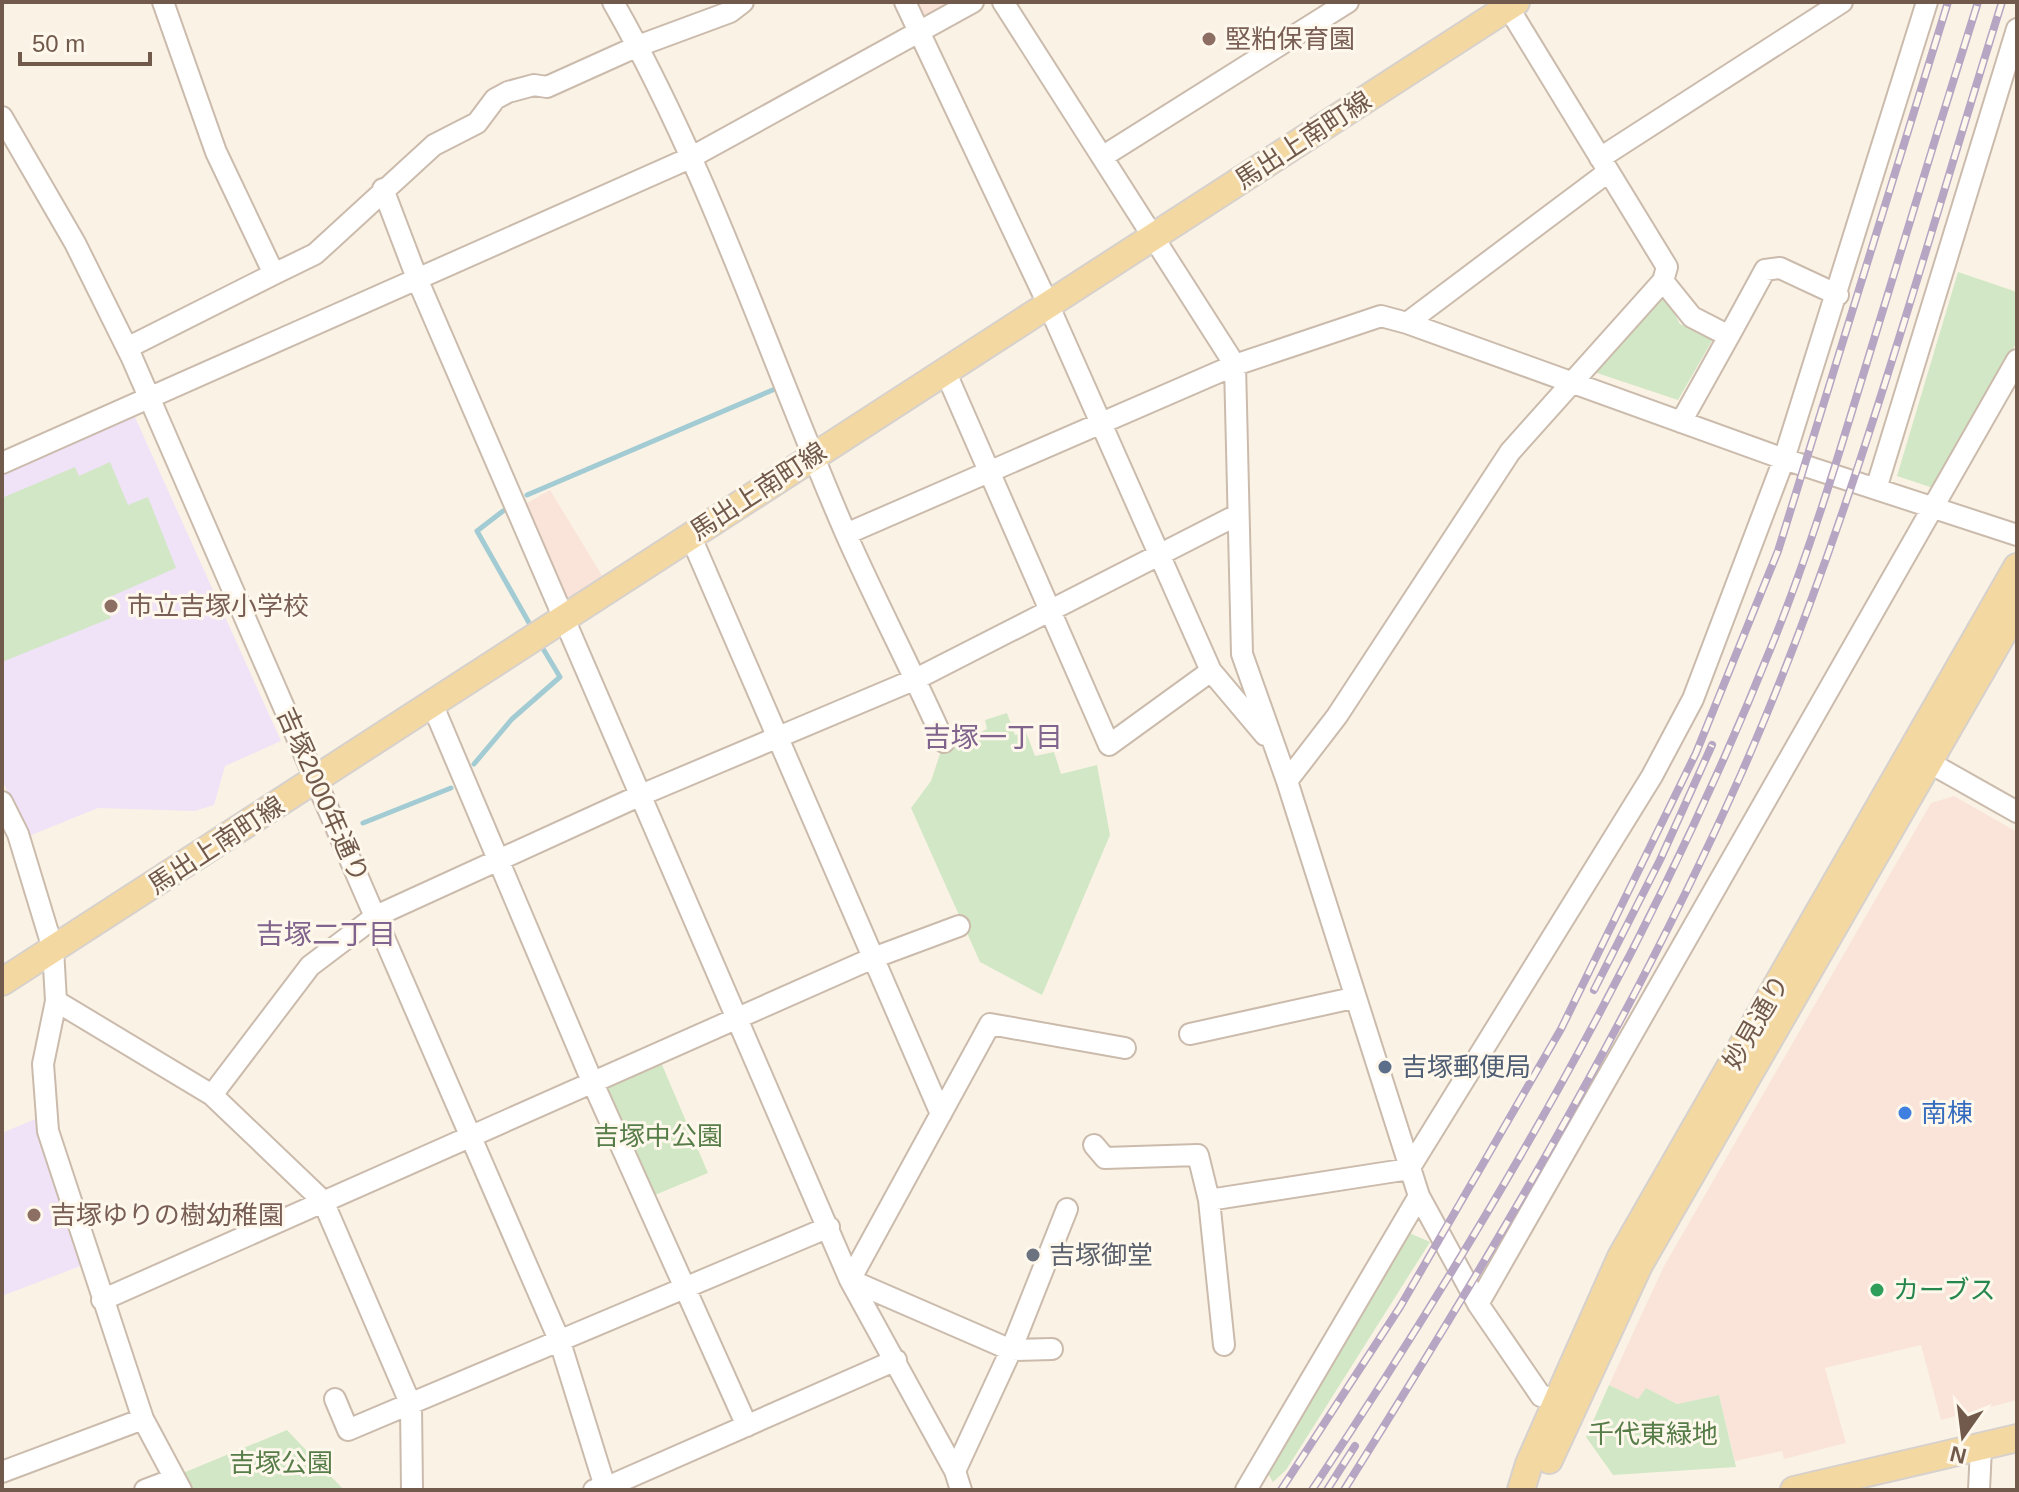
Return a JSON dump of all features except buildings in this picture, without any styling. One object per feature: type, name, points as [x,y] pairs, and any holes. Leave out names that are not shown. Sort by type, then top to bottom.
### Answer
[{"type":"main road","name":"馬出上南町線","points":[[2,982],[433,706],[564,616],[946,373],[1510,4]]},
{"type":"main road","name":"妙見通り","points":[[1531,1490],[1548,1462],[1639,1265],[1920,758],[2017,567]]},
{"type":"main road","name":"妙見通り","points":[[1521,1490],[1557,1398],[1621,1257],[1920,758],[2017,609]]},
{"type":"main road","points":[[1794,1490],[2017,1438]]},
{"type":"street","points":[[163,2],[216,152],[274,274]]},
{"type":"street","points":[[613,2],[638,46],[690,158],[846,534],[944,742]]},
{"type":"street","points":[[127,348],[315,254],[434,145],[477,123],[495,99],[534,85],[547,87],[638,46],[730,12],[743,2]]},
{"type":"street","points":[[905,2],[1048,304],[1099,425],[1211,671],[1272,743]]},
{"type":"street","points":[[2,463],[690,158],[973,2]]},
{"type":"street","points":[[1003,2],[1235,365],[1242,654],[1287,781],[1353,998],[1419,1196],[1478,1304],[1541,1396],[1557,1398]]},
{"type":"street","points":[[1102,157],[1348,2]]},
{"type":"street","points":[[1407,323],[1604,165],[1842,2]]},
{"type":"street","points":[[1209,1200],[1409,1169],[1659,764],[1693,699],[1784,459],[1838,295],[1927,2]]},
{"type":"street","points":[[1287,781],[1337,716],[1510,452],[1663,281],[1667,267],[1510,4]]},
{"type":"street","points":[[1876,489],[2017,29]]},
{"type":"street","name":"吉塚2000年通り","points":[[2,117],[75,243],[127,348],[156,394],[317,780],[560,1342],[602,1489]]},
{"type":"street","points":[[383,189],[418,281],[850,1280],[896,1360],[958,1481]]},
{"type":"street","points":[[1681,422],[1765,270],[1780,268],[1838,295]]},
{"type":"street","points":[[1663,281],[1692,317],[1729,336]]},
{"type":"street","points":[[846,534],[1235,365],[1381,316],[1784,459],[2017,535]]},
{"type":"street","points":[[1478,1304],[2017,360]]},
{"type":"street","points":[[946,373],[1109,745],[1211,671]]},
{"type":"street","points":[[212,1095],[310,966],[376,916],[641,795],[916,679],[1157,553],[1237,515]]},
{"type":"street","points":[[690,535],[941,1114]]},
{"type":"street","points":[[433,706],[592,1081],[747,1426]]},
{"type":"street","points":[[1920,758],[2017,812]]},
{"type":"street","points":[[2,802],[18,834],[53,949],[56,1001],[43,1064],[48,1131],[143,1419],[177,1484],[145,1490]]},
{"type":"street","points":[[102,1300],[873,958],[959,926]]},
{"type":"street","points":[[1190,1034],[1353,998]]},
{"type":"street","points":[[56,1001],[212,1095],[323,1201],[411,1405],[412,1490]]},
{"type":"street","points":[[850,1280],[990,1024],[1125,1048]]},
{"type":"street","points":[[1094,1145],[1105,1158],[1198,1155],[1209,1200],[1224,1345]]},
{"type":"street","points":[[1246,1490],[1419,1196]]},
{"type":"street","points":[[958,1481],[1067,1209]]},
{"type":"street","points":[[335,1399],[348,1430],[829,1227]]},
{"type":"street","points":[[850,1280],[1011,1350],[1052,1349]]},
{"type":"street","points":[[602,1489],[896,1360]]},
{"type":"street","points":[[2,1472],[143,1419]]},
{"type":"street","points":[[1979,1490],[1981,1448]]},
{"type":"shaded area","points":[[914,2],[954,2],[927,17],[920,16]]},
{"type":"shaded area","name":"市立吉塚小学校","points":[[134,415],[281,741],[225,766],[214,805],[195,811],[98,808],[29,836],[2,780],[2,470]]},
{"type":"shaded area","points":[[550,490],[606,582],[567,607],[522,506]]},
{"type":"shaded area","points":[[1954,796],[2017,832],[2017,1400],[1941,1420],[1921,1345],[1825,1368],[1846,1443],[1784,1459],[1782,1451],[1735,1461],[1719,1395],[1677,1404],[1646,1388],[1638,1400],[1609,1385],[1664,1266],[1931,803]]},
{"type":"shaded area","name":"吉塚ゆりの樹幼稚園","points":[[40,1117],[83,1265],[2,1296],[2,1133]]},
{"type":"green space","points":[[1958,272],[2017,292],[2017,342],[1969,427],[1939,490],[1897,476]]},
{"type":"green space","points":[[1662,291],[1680,324],[1713,339],[1678,400],[1591,371]]},
{"type":"green space","points":[[110,462],[128,505],[148,497],[176,568],[105,599],[111,618],[2,662],[2,498],[75,467],[79,476]]},
{"type":"green space","points":[[1007,713],[1015,735],[1026,732],[1035,756],[1054,752],[1061,774],[1097,765],[1110,835],[1042,995],[980,962],[911,808],[931,781],[941,751],[987,729],[985,720]]},
{"type":"green space","name":"吉塚中公園","points":[[660,1060],[708,1173],[650,1197],[603,1084]]},
{"type":"green space","points":[[1407,1232],[1430,1242],[1286,1470],[1273,1482],[1267,1472]]},
{"type":"green space","name":"千代東緑地","points":[[1609,1385],[1638,1399],[1646,1388],[1677,1404],[1719,1395],[1736,1467],[1613,1475],[1586,1437]]},
{"type":"green space","name":"吉塚公園","points":[[287,1430],[344,1490],[192,1490],[183,1473]]},
{"type":"waterway","points":[[527,495],[775,389]]},
{"type":"waterway","points":[[503,511],[477,531],[532,628]]},
{"type":"waterway","points":[[474,764],[512,719],[560,677],[542,647]]},
{"type":"waterway","points":[[363,823],[451,788]]},
{"type":"railway","points":[[1281,1490],[1400,1307],[1561,1029],[1696,753],[1778,551],[1948,2]]},
{"type":"railway","points":[[1312,1490],[1442,1287],[1564,1079],[1675,865],[1725,756],[1810,544],[1978,2]]},
{"type":"railway","points":[[1344,1490],[1452,1316],[1606,1048],[1699,865],[1742,772],[1781,679],[1851,488],[2002,2]]},
{"type":"railway","points":[[1594,990],[1660,860],[1712,745]]},
{"type":"railway","points":[[1327,1490],[1355,1446]]},
{"type":"place","name":"堅粕保育園","points":[[1209,39]]},
{"type":"place","name":"市立吉塚小学校","points":[[111,606]]},
{"type":"place","name":"吉塚郵便局","points":[[1385,1067]]},
{"type":"place","name":"南棟","points":[[1905,1113]]},
{"type":"place","name":"吉塚ゆりの樹幼稚園","points":[[34,1215]]},
{"type":"place","name":"吉塚御堂","points":[[1033,1255]]},
{"type":"place","name":"カーブス","points":[[1877,1290]]},
{"type":"district","name":"吉塚一丁目","points":[[993,737]]},
{"type":"district","name":"吉塚二丁目","points":[[326,934]]}]
